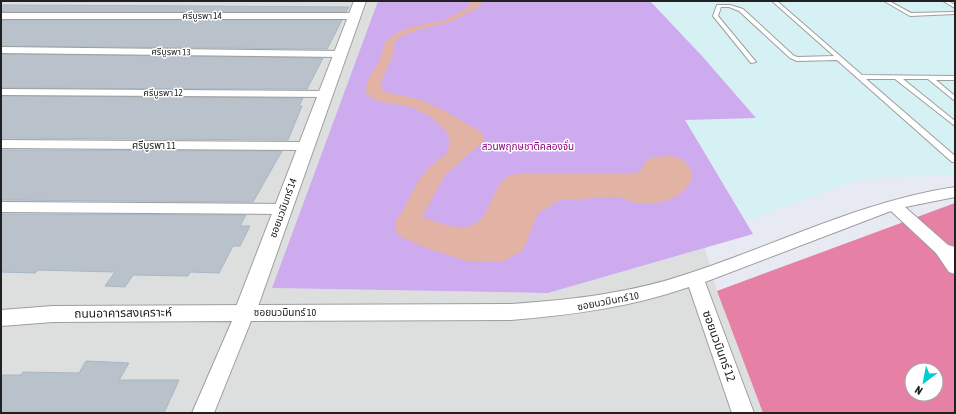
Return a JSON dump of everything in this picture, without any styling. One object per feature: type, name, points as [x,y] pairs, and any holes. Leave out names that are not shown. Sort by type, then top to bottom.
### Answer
[{"type":"street","name":"ศรีบูรพา 14","points":[[1,16],[357,9]]},
{"type":"street","name":"ซอยนวมินทร์ 14","points":[[203,413],[245,312],[357,9]]},
{"type":"street","name":"ศรีบูรพา 13","points":[[1,50],[341,54]]},
{"type":"street","name":"ศรีบูรพา 12","points":[[1,92],[325,94]]},
{"type":"street","name":"ศรีบูรพา 11","points":[[1,144],[306,146]]},
{"type":"street","name":"ซอยนวมินทร์ 10","points":[[245,312],[511,312],[563,309],[613,301],[695,279],[894,205],[955,192]]},
{"type":"street","points":[[894,205],[948,251],[955,267]]},
{"type":"street","points":[[1,207],[283,209]]},
{"type":"street","name":"ซอยนวมินทร์ 12","points":[[695,279],[743,413]]},
{"type":"street","name":"ถนนอาคารสงเคราะห์","points":[[1,318],[53,314],[245,312]]},
{"type":"lane","points":[[774,1],[955,160]]},
{"type":"lane","points":[[886,1],[910,15],[955,13]]},
{"type":"lane","points":[[945,1],[955,7]]},
{"type":"lane","points":[[753,62],[715,16],[719,6],[730,6],[741,10],[792,58],[840,58]]},
{"type":"lane","points":[[861,77],[955,78]]},
{"type":"lane","points":[[896,77],[955,124]]},
{"type":"lane","points":[[930,78],[955,99]]},
{"type":"shaded area","points":[[1,1],[378,1],[272,288],[548,293],[705,248],[717,291],[763,413],[1,413]]},
{"type":"shaded area","points":[[468,1],[479,1],[483,5],[452,21],[417,30],[398,38],[394,45],[392,58],[382,79],[381,88],[385,92],[419,99],[441,109],[481,132],[485,140],[445,175],[422,217],[448,225],[467,227],[473,225],[484,215],[498,186],[511,175],[524,173],[626,174],[639,172],[648,159],[662,156],[681,159],[690,168],[693,175],[688,186],[679,195],[663,202],[640,204],[617,197],[560,200],[538,213],[523,250],[502,262],[467,261],[426,248],[397,235],[395,222],[419,180],[431,166],[447,152],[450,144],[444,129],[437,122],[421,112],[413,108],[379,101],[370,97],[366,93],[367,81],[380,60],[385,42],[395,34],[410,27],[445,20],[470,6]]},
{"type":"shaded area","points":[[652,1],[955,2],[955,175],[859,179],[746,221],[685,120],[756,117]]},
{"type":"shaded area","points":[[955,203],[955,413],[763,413],[717,291]]},
{"type":"green space","name":"สวนพฤกษชาติคลองจั่น","points":[[378,1],[650,1],[702,56],[756,118],[685,120],[753,234],[548,293],[272,288]]},
{"type":"building","points":[[1,5],[349,7],[346,12],[1,12]]},
{"type":"building","points":[[1,20],[342,20],[327,49],[1,46]]},
{"type":"building","points":[[1,54],[323,58],[307,89],[1,88]]},
{"type":"building","points":[[1,96],[303,98],[299,106],[302,106],[288,140],[1,138]]},
{"type":"building","points":[[1,150],[282,151],[253,202],[1,200]]},
{"type":"building","points":[[1,214],[246,215],[240,226],[250,226],[240,246],[233,246],[219,273],[190,272],[188,276],[133,275],[125,287],[105,286],[115,272],[38,270],[35,273],[1,272]]},
{"type":"building","points":[[86,361],[129,363],[119,380],[179,380],[164,413],[1,412],[1,375],[21,375],[23,372],[79,373]]}]
